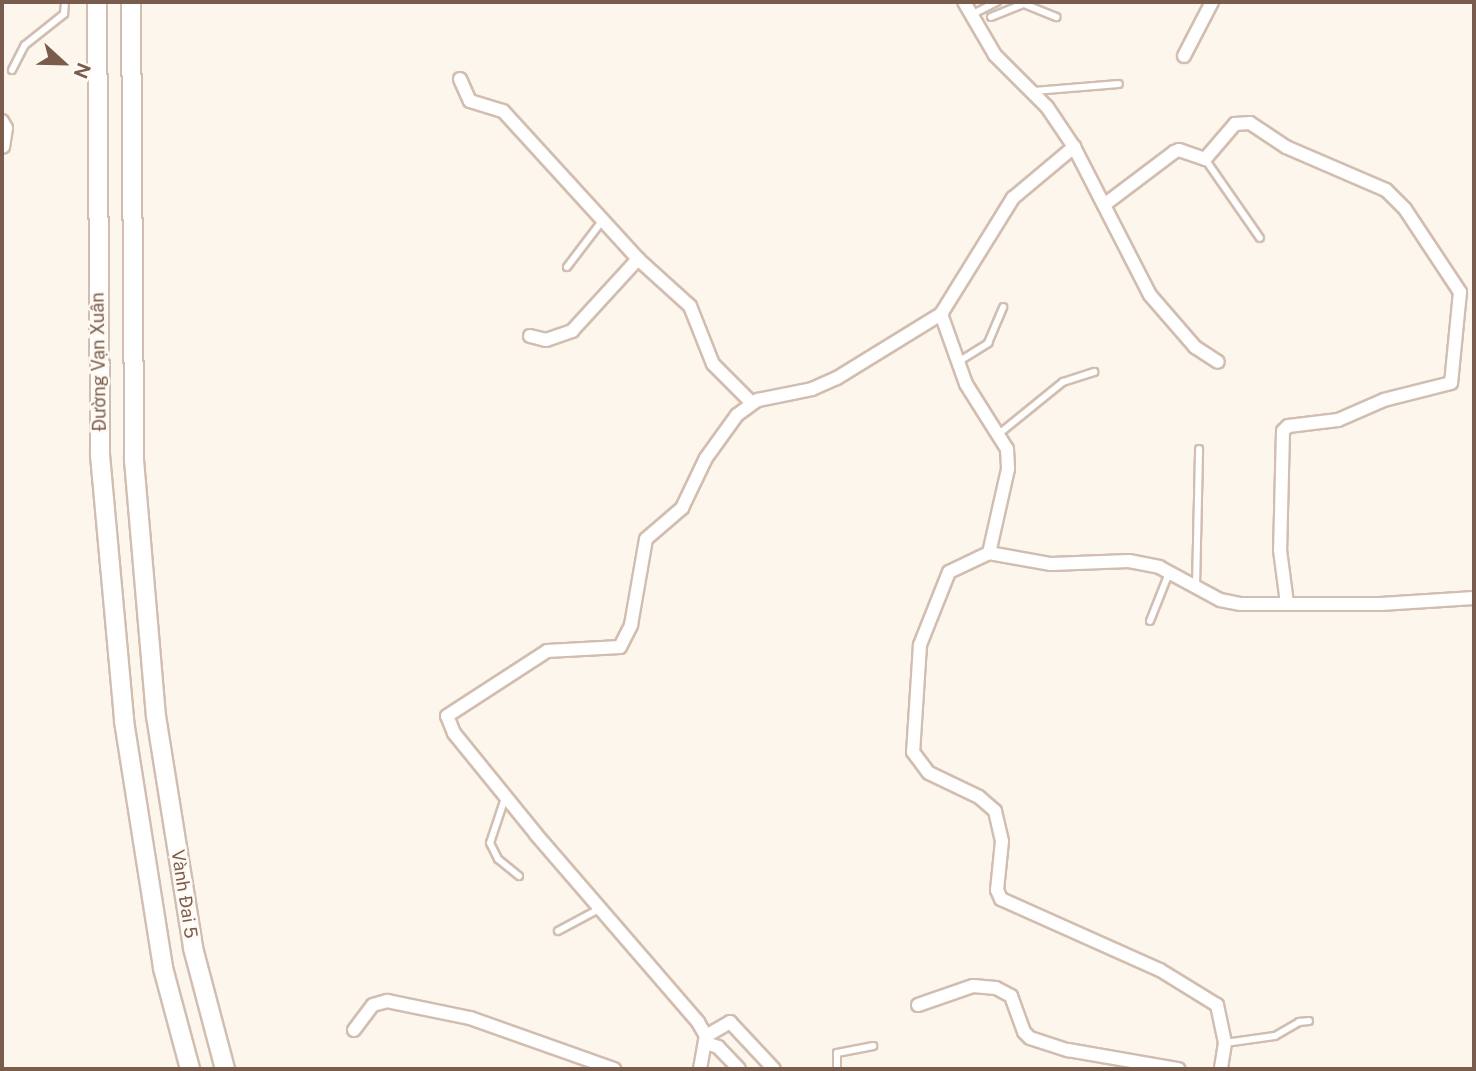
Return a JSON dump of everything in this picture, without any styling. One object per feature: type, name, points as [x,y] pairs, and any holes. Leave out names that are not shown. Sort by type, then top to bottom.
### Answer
[{"type":"main road","name":"Đường Vạn Xuân","points":[[97,2],[100,455],[124,721]]},
{"type":"main road","name":"Đường Vạn Xuân","points":[[131,2],[134,460],[156,716]]},
{"type":"main road","name":"Vành Đai 5","points":[[156,716],[193,948],[225,1069]]},
{"type":"main road","name":"Vành Đai 5","points":[[124,721],[163,968],[190,1069]]},
{"type":"street","points":[[964,2],[995,55],[1031,92],[1074,147],[1150,295],[1195,347],[1218,362]]},
{"type":"street","points":[[1184,56],[1212,2]]},
{"type":"street","points":[[460,79],[470,102],[503,111],[638,259],[691,306],[713,364],[751,403]]},
{"type":"street","points":[[2,121],[6,128],[4,147]]},
{"type":"street","points":[[1104,205],[1177,150],[1205,159],[1235,124],[1243,122],[1266,131],[1286,147],[1375,183],[1405,209],[1461,297],[1451,351],[1451,383],[1384,400],[1338,420],[1285,429],[1280,540],[1287,603]]},
{"type":"street","points":[[739,1069],[599,909],[447,723],[454,710],[547,651],[620,647],[631,625],[641,559],[650,532],[681,508],[722,433],[751,403],[837,378],[941,314],[1013,198],[1074,147]]},
{"type":"street","points":[[530,336],[546,340],[572,331],[638,259]]},
{"type":"street","points":[[941,314],[966,384],[1000,433],[1008,469],[989,553]]},
{"type":"street","points":[[1221,1069],[1225,1043],[1222,1013],[1197,990],[1001,899],[997,890],[1002,841],[995,811],[979,796],[929,772],[917,762],[912,735],[920,646],[949,572],[989,553],[1051,564],[1129,561],[1170,572],[1240,604],[1445,602],[1474,597]]},
{"type":"street","points":[[918,1005],[972,986],[996,988],[1011,996],[1024,1032],[1030,1038],[1068,1050],[1178,1069]]},
{"type":"street","points":[[354,1030],[373,1005],[387,1001],[470,1018],[614,1069]]},
{"type":"street","points":[[700,1069],[709,1037],[726,1022],[739,1028],[774,1069]]},
{"type":"lane","points":[[12,70],[25,45],[64,14],[65,2]]},
{"type":"lane","points":[[976,21],[997,2]]},
{"type":"lane","points":[[991,17],[1024,4],[1057,17]]},
{"type":"lane","points":[[1031,92],[1119,84]]},
{"type":"lane","points":[[1205,159],[1260,238]]},
{"type":"lane","points":[[567,267],[602,221]]},
{"type":"lane","points":[[957,362],[988,343],[1003,307]]},
{"type":"lane","points":[[1000,433],[1063,382],[1094,372]]},
{"type":"lane","points":[[1196,586],[1199,449]]},
{"type":"lane","points":[[1150,621],[1170,572]]},
{"type":"lane","points":[[505,796],[490,843],[498,859],[519,876]]},
{"type":"lane","points":[[558,931],[599,909]]},
{"type":"lane","points":[[1225,1043],[1275,1036],[1298,1022],[1309,1021]]},
{"type":"lane","points":[[837,1069],[840,1051],[873,1046]]}]
